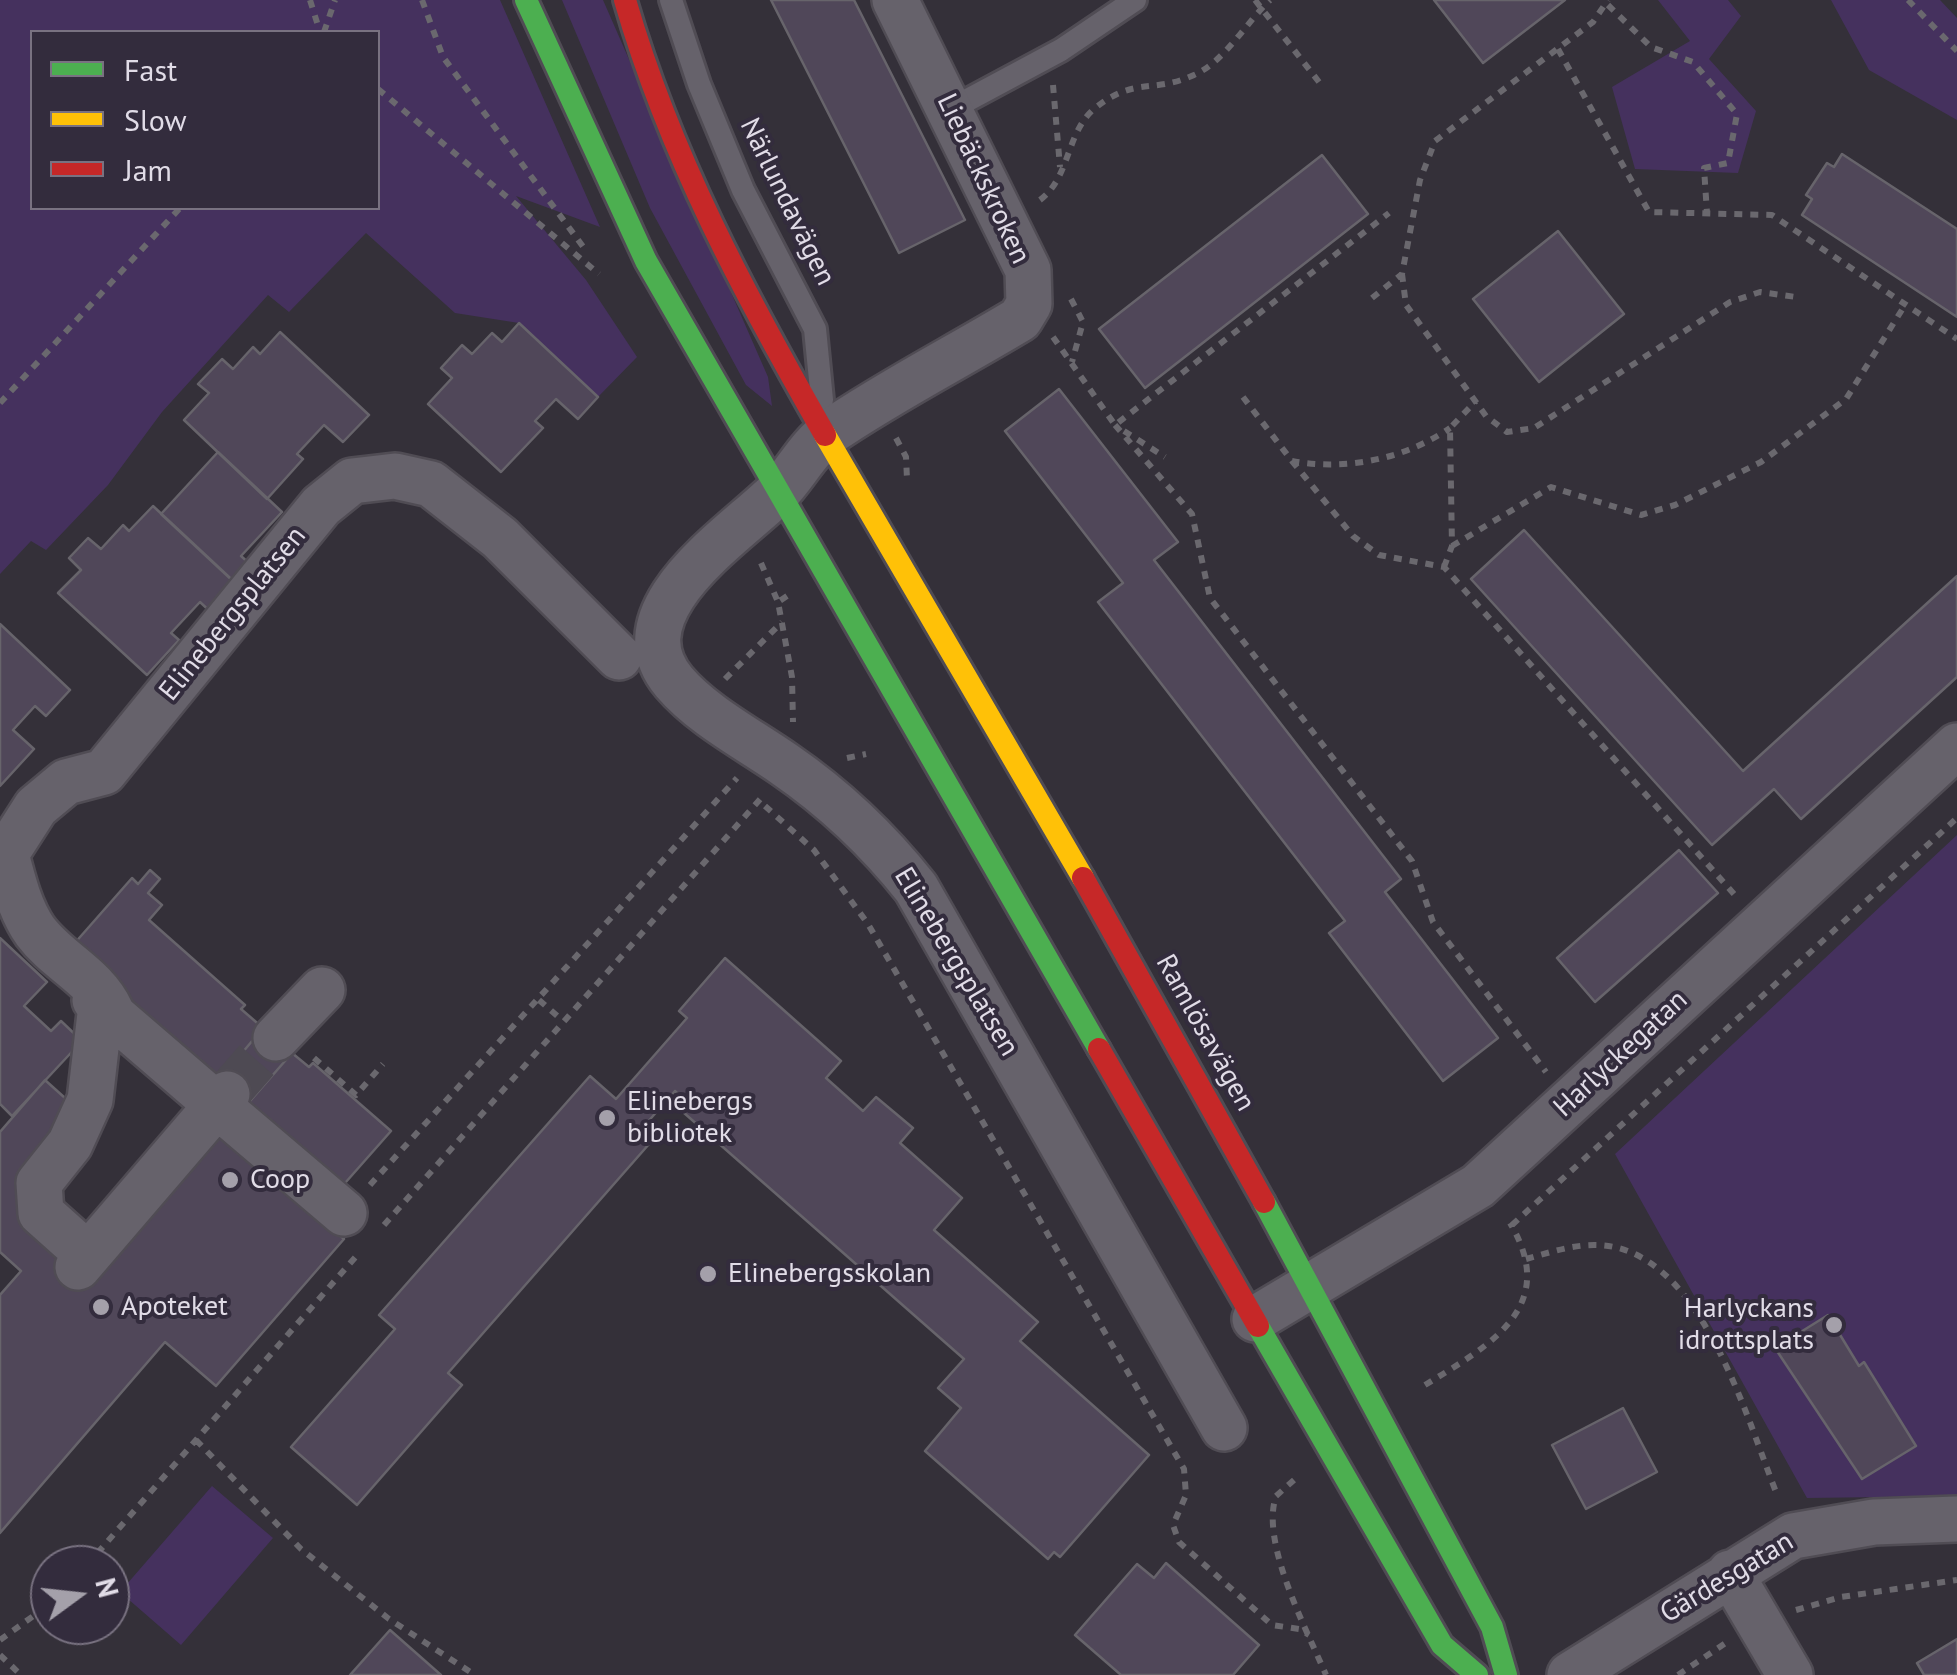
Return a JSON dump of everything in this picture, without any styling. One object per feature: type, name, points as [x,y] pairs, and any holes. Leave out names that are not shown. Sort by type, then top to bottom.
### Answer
[{"type":"main road","points":[[526,0],[646,261],[1442,1644],[1477,1675]]},
{"type":"main road","name":"Ramlösavägen","points":[[625,0],[654,92],[695,193],[738,281],[825,435],[974,680],[1312,1286],[1492,1627],[1506,1675]]},
{"type":"street","name":"Liebäckskroken","points":[[825,435],[1020,319],[1029,304],[1028,270],[895,0]]},
{"type":"street","name":"Elinebergsplatsen","points":[[825,435],[779,492],[674,589],[663,614],[659,642],[673,680],[883,846],[916,888],[1224,1428]]},
{"type":"street","name":"Elinebergsplatsen","points":[[96,1001],[101,990],[36,932],[2,857],[36,807],[66,782],[104,772],[321,506],[352,481],[395,476],[432,484],[500,538],[619,657]]},
{"type":"street","name":"Harlyckegatan","points":[[1254,1320],[1478,1186],[1957,746]]},
{"type":"street","name":"Elinebergsplatsen","points":[[0,910],[16,937],[222,1100],[344,1213]]},
{"type":"street","points":[[276,1038],[322,990]]},
{"type":"street","points":[[96,1001],[90,1100],[70,1144],[39,1183],[41,1213],[83,1261],[222,1100]]},
{"type":"street","name":"Gärdesgatan","points":[[1570,1675],[1793,1536],[1874,1522],[1957,1520]]},
{"type":"street","points":[[1730,1574],[1790,1675]]},
{"type":"lane","name":"Närlundavägen","points":[[671,0],[699,84],[744,190],[815,328],[825,435]]},
{"type":"lane","points":[[951,109],[1051,55],[1135,0]]},
{"type":"path","points":[[310,0],[321,30]]},
{"type":"path","points":[[323,30],[335,0]]},
{"type":"path","points":[[380,92],[606,280],[444,58],[422,0]]},
{"type":"path","points":[[1255,0],[1319,82]]},
{"type":"path","points":[[1037,203],[1049,193],[1073,136],[1090,112],[1124,88],[1160,86],[1193,76],[1270,0]]},
{"type":"path","points":[[1908,0],[1957,50]]},
{"type":"path","points":[[1707,213],[1704,168],[1728,163],[1737,114],[1693,62],[1651,47],[1608,2],[1558,49],[1435,141],[1420,180],[1402,274],[1406,304],[1476,401],[1507,432],[1534,428],[1730,302],[1760,292],[1796,298]]},
{"type":"path","points":[[1558,49],[1650,212],[1772,215],[1957,340]]},
{"type":"path","points":[[1051,55],[1060,174]]},
{"type":"path","points":[[0,404],[178,210]]},
{"type":"path","points":[[1115,425],[1389,213]]},
{"type":"path","points":[[1372,298],[1402,274]]},
{"type":"path","points":[[1029,304],[1115,425],[1192,514],[1210,598],[1412,861],[1433,922],[1568,1102]]},
{"type":"path","points":[[1452,546],[1550,487],[1641,515],[1675,505],[1761,462],[1846,399],[1905,305]]},
{"type":"path","points":[[1243,397],[1353,536],[1378,556],[1444,568],[1762,925]]},
{"type":"path","points":[[1292,461],[1329,464],[1376,460],[1424,444],[1450,428],[1476,401]]},
{"type":"path","points":[[878,403],[906,457],[910,512],[882,529]]},
{"type":"path","points":[[1115,425],[1165,458]]},
{"type":"path","points":[[1444,568],[1452,546],[1450,428]]},
{"type":"path","points":[[104,1545],[758,800],[775,758],[793,728],[792,677],[778,602],[745,524]]},
{"type":"path","points":[[778,602],[825,570]]},
{"type":"path","points":[[344,1213],[539,1000],[775,758]]},
{"type":"path","points":[[758,800],[814,850],[868,924],[1184,1469],[1186,1496],[1174,1525],[1178,1542],[1272,1626],[1309,1635]]},
{"type":"path","points":[[1512,1225],[1957,818]]},
{"type":"path","points":[[539,1000],[563,1022]]},
{"type":"path","points":[[325,1068],[356,1095],[383,1064]]},
{"type":"path","points":[[1426,1385],[1493,1343],[1512,1324],[1524,1296],[1526,1259],[1512,1225],[1478,1186]]},
{"type":"path","points":[[1526,1259],[1596,1245],[1632,1252],[1666,1273],[1689,1300],[1723,1362],[1793,1536]]},
{"type":"path","points":[[196,1440],[300,1550],[390,1619],[474,1675]]},
{"type":"path","points":[[1299,1476],[1276,1496],[1271,1509],[1283,1566],[1326,1675]]},
{"type":"path","points":[[1678,1675],[1758,1622],[1840,1597],[1957,1580]]},
{"type":"path","points":[[0,1640],[30,1618]]},
{"type":"path","points":[[0,1656],[21,1675]]},
{"type":"shaded area","points":[[0,0],[500,0],[600,227],[516,196],[586,280],[637,357],[598,397],[519,323],[455,313],[366,233],[289,312],[268,295],[162,412],[108,485],[46,550],[31,541],[0,574]]},
{"type":"shaded area","points":[[562,0],[603,0],[768,377],[772,406],[746,385],[650,208]]},
{"type":"shaded area","points":[[1658,0],[1728,0],[1741,16],[1709,59],[1756,111],[1738,173],[1635,169],[1612,87],[1690,41]]},
{"type":"shaded area","points":[[1831,0],[1940,0],[1957,18],[1957,120],[1869,70]]},
{"type":"shaded area","name":"Harlyckans idrottsplats","points":[[1957,835],[1957,1496],[1807,1498],[1615,1154]]},
{"type":"shaded area","points":[[212,1486],[273,1538],[181,1645],[130,1601],[130,1580]]},
{"type":"building","points":[[771,0],[854,0],[965,220],[899,253]]},
{"type":"building","points":[[1434,0],[1565,0],[1483,63]]},
{"type":"building","points":[[1842,154],[1957,229],[1957,317],[1802,215],[1812,199],[1806,195],[1827,163],[1834,167]]},
{"type":"building","points":[[1322,155],[1368,214],[1145,388],[1099,329]]},
{"type":"building","points":[[1558,231],[1624,314],[1539,382],[1473,299]]},
{"type":"building","points":[[519,323],[598,397],[578,419],[556,399],[535,421],[543,428],[501,472],[428,404],[452,378],[441,368],[462,345],[472,354],[492,333],[502,342]]},
{"type":"building","points":[[280,332],[369,415],[343,442],[324,425],[297,454],[303,459],[267,499],[184,420],[209,393],[198,384],[222,359],[233,369],[253,347],[260,354]]},
{"type":"building","points":[[1059,389],[1178,542],[1154,560],[1401,879],[1385,892],[1498,1038],[1443,1081],[1329,933],[1345,921],[1098,602],[1123,583],[1005,431]]},
{"type":"building","points":[[218,452],[282,512],[241,556],[251,565],[235,583],[161,514]]},
{"type":"building","points":[[153,506],[243,590],[217,618],[200,602],[171,633],[179,640],[147,675],[58,593],[81,570],[69,558],[88,538],[101,549],[123,525],[129,531]]},
{"type":"building","points":[[1524,530],[1743,771],[1957,576],[1957,677],[1801,819],[1774,789],[1712,845],[1471,579]]},
{"type":"building","points":[[0,624],[70,690],[46,716],[35,706],[13,730],[34,749],[0,786]]},
{"type":"building","points":[[1679,850],[1718,893],[1595,1002],[1557,958]]},
{"type":"building","points":[[150,870],[160,879],[148,893],[162,905],[149,920],[245,1005],[241,1009],[263,1028],[216,1084],[66,953],[132,878],[138,884]]},
{"type":"building","points":[[0,938],[47,982],[24,1006],[51,1031],[61,1021],[82,1041],[12,1116],[0,1104]]},
{"type":"building","points":[[725,958],[841,1061],[826,1078],[863,1111],[876,1097],[913,1128],[900,1143],[962,1198],[934,1230],[1038,1322],[1020,1341],[1149,1455],[1060,1557],[1054,1552],[1048,1559],[925,1451],[961,1408],[938,1388],[964,1359],[675,1105],[681,1097],[675,1091],[645,1125],[657,1135],[448,1373],[462,1385],[357,1505],[291,1447],[395,1329],[379,1315],[590,1076],[616,1099],[687,1018],[679,1011]]},
{"type":"building","points":[[263,1028],[292,1053],[244,1108],[216,1084]]},
{"type":"building","points":[[292,1053],[309,1067],[313,1063],[391,1131],[338,1191],[244,1108]]},
{"type":"building","points":[[45,1080],[65,1098],[68,1116],[18,1173],[78,1267],[223,1133],[344,1239],[216,1386],[165,1342],[0,1533],[0,1295],[21,1271],[0,1252],[0,1132]]},
{"type":"building","points":[[1828,1315],[1859,1366],[1864,1362],[1916,1446],[1862,1479],[1775,1348]]},
{"type":"building","points":[[1623,1408],[1657,1472],[1586,1509],[1552,1445]]},
{"type":"building","points":[[1166,1563],[1259,1645],[1233,1675],[1121,1675],[1075,1635],[1137,1564],[1154,1578]]},
{"type":"building","points":[[390,1630],[441,1675],[350,1675]]},
{"type":"building","points":[[1957,1639],[1957,1675],[1924,1675],[1917,1663]]},
{"type":"tunnel","points":[[227,1094],[276,1038]]},
{"type":"traffic: fast","points":[[526,0],[646,261],[779,492]]},
{"type":"traffic: fast","points":[[779,492],[1099,1049]]},
{"type":"traffic: fast","points":[[1264,1202],[1492,1627],[1506,1675]]},
{"type":"traffic: fast","points":[[1258,1326],[1442,1645],[1477,1675]]},
{"type":"traffic: slow","points":[[825,435],[1083,878]]},
{"type":"traffic: jam","points":[[625,0],[664,114],[712,224],[825,435]]},
{"type":"traffic: jam","points":[[1083,878],[1264,1202]]},
{"type":"traffic: jam","points":[[1099,1049],[1258,1326]]},
{"type":"place","name":"Elinebergs bibliotek","points":[[607,1118]]},
{"type":"place","name":"Coop","points":[[230,1180]]},
{"type":"place","name":"Elinebergsskolan","points":[[708,1274]]},
{"type":"place","name":"Apoteket","points":[[101,1307]]},
{"type":"place","name":"Harlyckans idrottsplats","points":[[1834,1325]]}]
